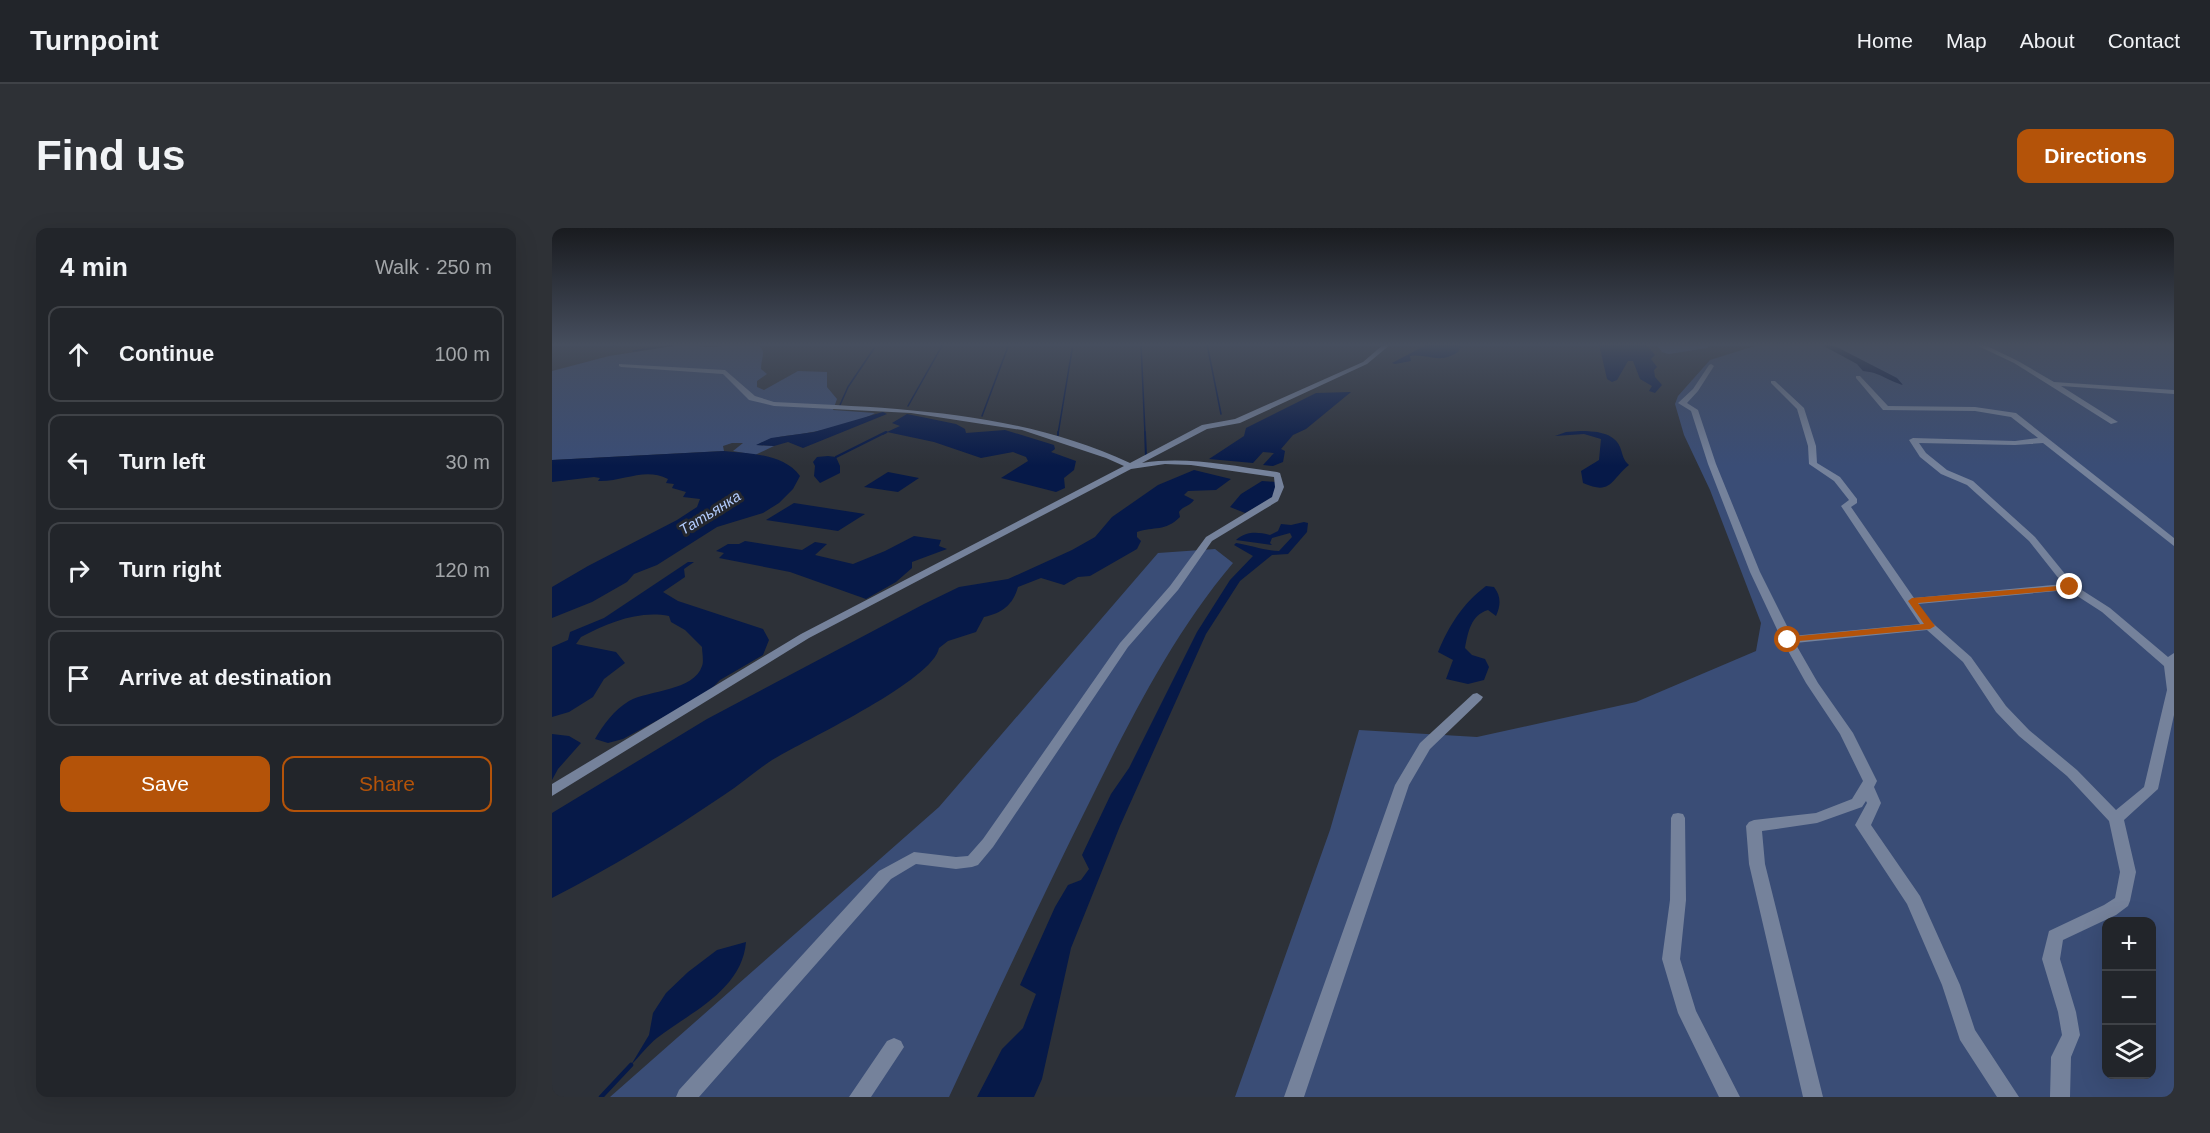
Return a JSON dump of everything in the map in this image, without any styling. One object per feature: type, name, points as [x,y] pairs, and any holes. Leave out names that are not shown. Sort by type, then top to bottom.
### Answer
[{"type":"street","points":[[686,1097],[885,875],[914,858],[956,863],[972,861],[988,843],[1124,645],[1174,588],[1209,539],[1275,499],[1280,492],[1280,480],[1277,475],[1191,463],[1166,462],[1133,467],[1109,456],[1023,428],[904,410],[774,404],[752,398],[738,385]]},
{"type":"street","points":[[552,791],[805,636],[1133,467],[1205,427],[1237,421],[1314,385]]},
{"type":"street","points":[[1699,385],[1682,403],[1694,410],[1738,532],[1788,640],[1812,683],[1846,733],[1870,781],[1857,803],[1817,818],[1754,826],[1757,864],[1814,1097]]},
{"type":"street","points":[[1776,385],[1800,408],[1812,446],[1813,464],[1837,478],[1854,501],[1846,506],[1930,626],[1967,660],[2001,709],[2024,733],[2072,773],[2116,819],[2128,872],[2122,901],[2110,910],[2055,936],[2051,959],[2067,1012],[2071,1035],[2061,1056],[2060,1097]]},
{"type":"street","points":[[1865,385],[1886,408],[1998,411],[2013,415],[2174,543]]},
{"type":"street","points":[[2055,385],[2114,422]]},
{"type":"street","points":[[2062,385],[2174,392]]},
{"type":"street","points":[[2046,440],[2015,443],[1913,440],[1923,454],[1944,472],[1970,483],[2032,539],[2070,587],[2106,610],[2172,661],[2173,690],[2151,789],[2116,819]]},
{"type":"street","points":[[1912,601],[2070,587]]},
{"type":"street","points":[[1788,640],[1930,626]]},
{"type":"street","points":[[1294,1097],[1402,786],[1425,746],[1477,697]]},
{"type":"street","points":[[1867,787],[1874,803],[1863,825],[1914,900],[1951,985],[1967,1034],[2009,1097]]},
{"type":"street","points":[[1678,818],[1678,900],[1671,959],[1687,1013],[1730,1097]]},
{"type":"street","points":[[859,1097],[894,1047]]},
{"type":"shaded area","points":[[552,385],[757,385],[757,387],[764,390],[774,385],[827,385],[837,399],[833,410],[875,413],[836,427],[770,439],[757,445],[774,446],[755,455],[733,451],[743,443],[732,443],[723,446],[724,451],[552,460]]},
{"type":"shaded area","points":[[1688,385],[2174,385],[2174,1097],[1235,1097],[1330,830],[1359,730],[1477,737],[1636,702],[1756,651],[1761,623],[1710,490],[1684,435],[1675,404],[1678,396]]},
{"type":"shaded area","points":[[1215,549],[1233,563],[1191,618],[1137,708],[1054,875],[949,1097],[610,1097],[939,807],[1158,553]]},
{"type":"water","points":[[1650,385],[1662,385],[1655,393],[1649,391],[1652,386]]},
{"type":"water","points":[[1351,392],[1306,429],[1293,435],[1281,449],[1285,451],[1283,462],[1273,466],[1263,465],[1274,453],[1263,452],[1253,463],[1209,459],[1244,436],[1246,428],[1316,393]]},
{"type":"water","points":[[883,412],[887,414],[803,448],[788,442],[774,446],[756,445],[771,438],[814,432]]},
{"type":"water","points":[[907,414],[956,424],[965,429],[966,433],[1005,430],[1054,445],[1055,449],[1051,452],[1076,461],[1074,470],[1064,478],[1065,488],[1056,492],[1001,478],[1028,461],[1026,457],[1013,452],[981,458],[934,442],[887,432],[900,426],[892,423]]},
{"type":"water","points":[[1580,431],[1597,432],[1613,438],[1629,465],[1606,487],[1593,487],[1583,483],[1581,471],[1599,460],[1601,439],[1584,434],[1555,436]]},
{"type":"water","name":"Татьянка","points":[[724,451],[755,454],[775,459],[793,468],[800,476],[793,489],[779,503],[763,513],[717,527],[657,565],[634,574],[627,582],[592,602],[552,618],[552,587],[677,520],[697,507],[700,499],[683,497],[686,492],[672,488],[674,484],[666,483],[668,479],[651,474],[607,481],[598,481],[600,478],[594,477],[552,482],[552,460]]},
{"type":"water","points":[[817,457],[836,457],[840,473],[820,483],[814,476],[813,462]]},
{"type":"water","points":[[1194,470],[1231,479],[1216,490],[1188,491],[1184,495],[1194,500],[1179,512],[1180,517],[1175,522],[1164,527],[1137,532],[1137,537],[1141,541],[1137,549],[1090,576],[1078,577],[1064,585],[1041,578],[1018,587],[1013,599],[1006,607],[984,617],[976,632],[948,641],[939,648],[932,661],[916,676],[894,691],[772,760],[661,836],[552,898],[552,813],[707,719],[924,604],[959,587],[1008,579],[1072,550],[1095,537],[1112,517],[1158,485]]},
{"type":"water","points":[[888,472],[919,478],[898,492],[864,487]]},
{"type":"water","points":[[1262,481],[1276,482],[1274,497],[1245,513],[1230,507],[1241,494]]},
{"type":"water","points":[[794,503],[865,514],[838,531],[766,520]]},
{"type":"water","points":[[1308,523],[1307,532],[1288,554],[1272,555],[1240,581],[1206,634],[1120,826],[1071,948],[1042,1079],[1034,1097],[977,1097],[1002,1049],[1023,1028],[1036,994],[1020,985],[1055,907],[1068,885],[1081,880],[1089,869],[1082,855],[1111,794],[1129,768],[1197,632],[1230,580],[1253,556],[1234,545],[1236,543],[1279,551],[1292,537],[1290,533],[1272,538],[1270,543],[1272,545],[1236,540],[1252,533],[1270,535],[1278,531],[1281,524],[1291,525]]},
{"type":"water","points":[[914,536],[941,540],[939,546],[947,549],[912,562],[912,568],[896,582],[866,599],[790,572],[719,558],[724,553],[716,551],[728,544],[739,544],[745,541],[802,550],[815,542],[827,544],[815,555],[853,564]]},
{"type":"water","points":[[688,562],[694,562],[684,569],[685,577],[663,592],[678,601],[763,629],[769,640],[763,655],[720,680],[706,694],[623,739],[608,743],[595,739],[618,709],[638,697],[681,685],[697,674],[703,664],[702,647],[685,630],[671,622],[669,616],[646,615],[624,619],[581,637],[576,644],[616,652],[625,663],[604,679],[593,697],[569,712],[552,717],[552,647],[568,640],[570,632],[604,618]]},
{"type":"water","points":[[1486,586],[1494,587],[1498,594],[1500,601],[1498,612],[1496,616],[1488,610],[1482,612],[1474,620],[1465,648],[1472,655],[1485,659],[1489,667],[1484,680],[1468,684],[1446,679],[1453,660],[1438,652],[1457,616]]},
{"type":"water","points":[[552,734],[569,736],[581,743],[558,769],[552,780]]},
{"type":"water","points":[[746,942],[735,974],[725,987],[699,1009],[657,1038],[631,1065],[649,1035],[653,1013],[666,993],[688,972],[717,950]]},
{"type":"waterway","points":[[840,405],[850,385]]},
{"type":"waterway","points":[[908,406],[920,385]]},
{"type":"waterway","points":[[982,416],[994,385]]},
{"type":"waterway","points":[[1058,434],[1066,385]]},
{"type":"waterway","points":[[1143,385],[1145,434]]},
{"type":"waterway","points":[[1215,385],[1221,414]]},
{"type":"waterway","points":[[836,457],[886,432]]},
{"type":"waterway","points":[[883,434],[887,432]]},
{"type":"waterway","points":[[1145,432],[1146,457]]},
{"type":"waterway","points":[[601,1097],[631,1065]]},
{"type":"route","points":[[1788,640],[1930,626],[1924,621],[1912,601],[2070,587]]}]
